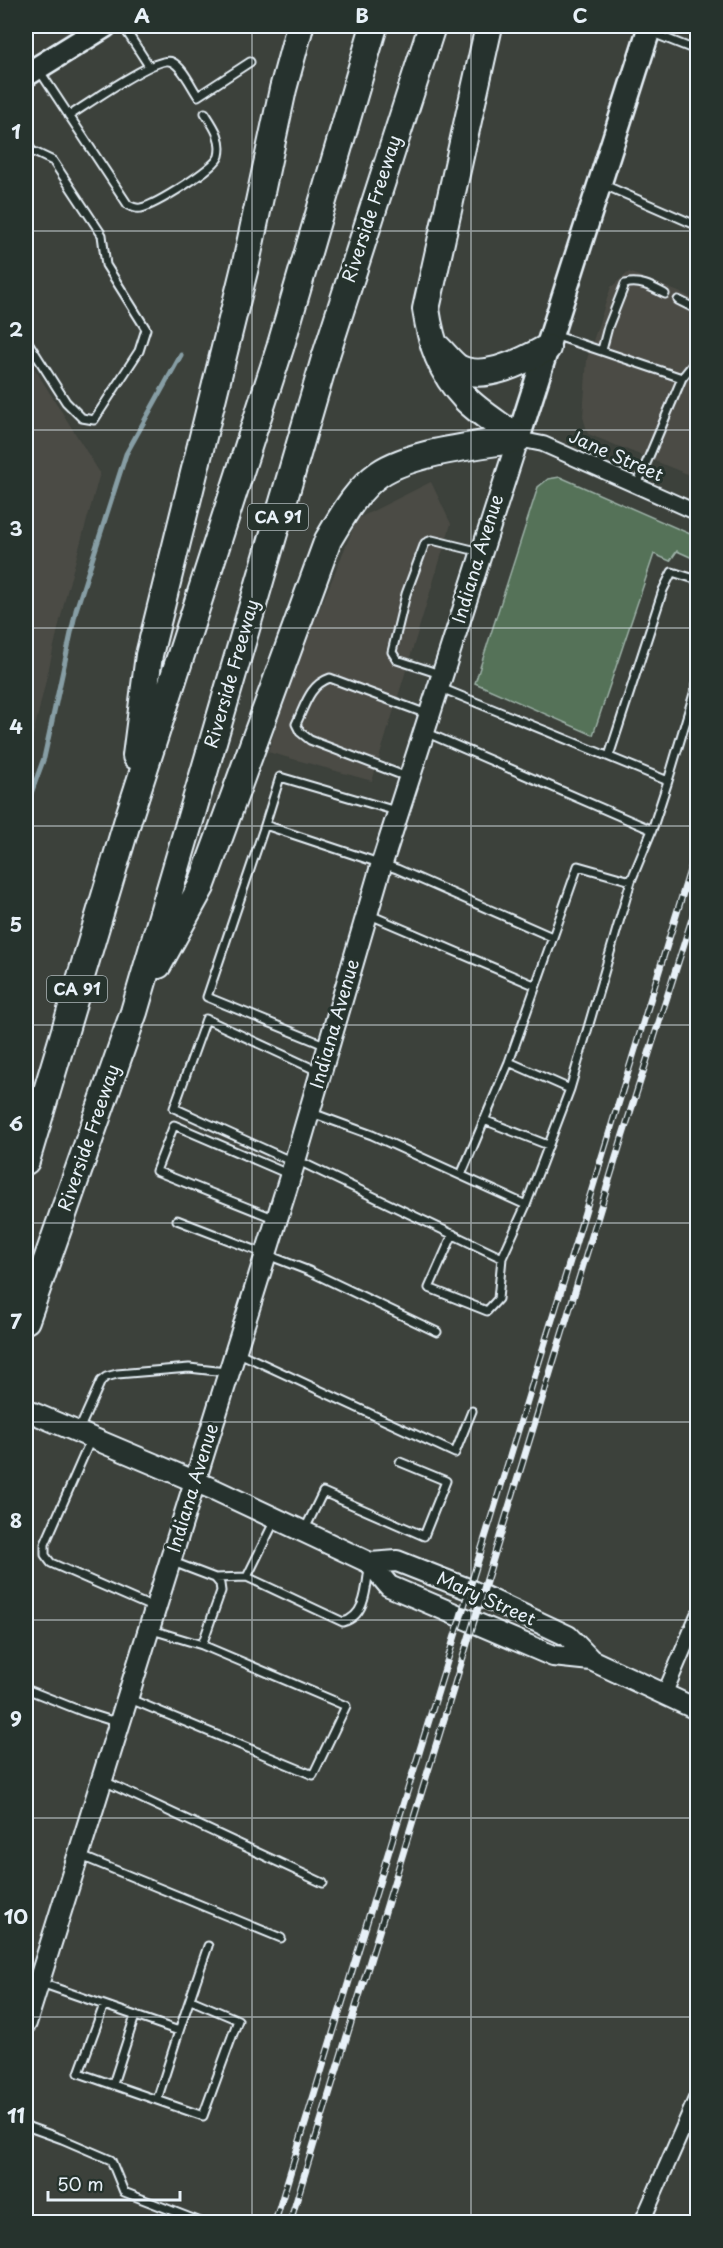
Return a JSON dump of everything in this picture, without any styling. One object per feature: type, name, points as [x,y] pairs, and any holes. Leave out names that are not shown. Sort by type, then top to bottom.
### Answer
[{"type":"highway","points":[[283,89],[288,26]]},
{"type":"highway","points":[[129,816],[149,656],[246,263],[283,89],[300,26]]},
{"type":"highway","name":"CA 91","points":[[26,1161],[129,816],[280,348],[374,26]]},
{"type":"highway","name":"Riverside Freeway","points":[[26,1320],[134,1011],[326,355],[432,26]]},
{"type":"highway","points":[[489,26],[426,309],[430,340],[447,375],[466,400],[518,439]]},
{"type":"highway","points":[[430,340],[459,368],[483,373],[516,364],[549,341]]},
{"type":"highway","points":[[134,1011],[201,887],[328,540],[346,510],[359,492],[379,474],[405,462],[449,449],[518,439]]},
{"type":"main road","points":[[32,71],[101,27]]},
{"type":"main road","name":"Indiana Avenue","points":[[26,2023],[171,1562],[204,1485],[229,1373],[290,1165],[309,1113],[316,1070],[328,1046],[382,863],[649,28]]},
{"type":"main road","name":"Mary Street","points":[[26,1410],[204,1485],[304,1531],[370,1563],[389,1586],[553,1656],[591,1660],[698,1710]]},
{"type":"main road","name":"Mary Street","points":[[370,1563],[397,1561],[468,1589],[568,1635],[591,1660]]},
{"type":"street","name":"Jane Street","points":[[518,439],[543,444],[698,513]]},
{"type":"street","points":[[664,1695],[698,1615]]},
{"type":"street","points":[[642,2223],[698,2094]]},
{"type":"lane","points":[[123,26],[149,66]]},
{"type":"lane","points":[[649,28],[698,51]]},
{"type":"lane","points":[[69,116],[149,66],[164,60],[172,62],[179,68],[198,96],[250,62]]},
{"type":"lane","points":[[32,71],[69,116],[128,205],[141,208],[209,169],[218,160],[220,147],[218,134],[206,113]]},
{"type":"lane","points":[[26,141],[32,151],[53,161],[102,235],[106,265],[146,329],[139,351],[94,420],[82,418],[66,402],[26,339]]},
{"type":"lane","points":[[600,183],[698,226]]},
{"type":"lane","points":[[602,350],[608,327],[625,285],[633,282],[650,286],[665,294]]},
{"type":"lane","points":[[678,300],[698,310]]},
{"type":"lane","points":[[549,341],[602,350],[682,378]]},
{"type":"lane","points":[[637,485],[682,378],[694,363],[698,364]]},
{"type":"lane","points":[[481,552],[432,540],[425,543],[406,594],[393,652],[397,660],[668,781]]},
{"type":"lane","points":[[609,756],[663,590],[672,572],[698,580]]},
{"type":"lane","points":[[409,778],[310,740],[300,732],[297,724],[318,682],[330,678],[652,830]]},
{"type":"lane","points":[[453,1234],[429,1288],[486,1311],[498,1299],[502,1258],[526,1204],[570,1089],[631,881],[652,830],[698,680]]},
{"type":"lane","points":[[328,1046],[207,997],[280,777],[399,812]]},
{"type":"lane","points":[[265,825],[382,863],[552,937]]},
{"type":"lane","points":[[461,1175],[509,1062],[534,985],[578,866],[631,881]]},
{"type":"lane","points":[[368,914],[382,918],[534,985]]},
{"type":"lane","points":[[290,1165],[174,1108],[206,1019],[316,1070]]},
{"type":"lane","points":[[509,1062],[570,1089]]},
{"type":"lane","points":[[309,1113],[321,1115],[372,1135],[526,1204]]},
{"type":"lane","points":[[484,1120],[548,1146]]},
{"type":"lane","points":[[276,1219],[156,1171],[174,1125],[290,1165],[305,1164],[502,1258]]},
{"type":"lane","points":[[177,1220],[309,1271],[437,1332]]},
{"type":"lane","points":[[235,1351],[455,1453],[472,1411]]},
{"type":"lane","points":[[156,1609],[51,1563],[45,1555],[45,1544],[85,1435],[98,1388],[106,1377],[189,1368],[229,1373]]},
{"type":"lane","points":[[304,1531],[323,1492],[424,1536],[446,1481],[400,1462]]},
{"type":"lane","points":[[247,1577],[275,1518]]},
{"type":"lane","points":[[171,1562],[215,1578],[247,1577],[343,1622],[350,1621],[356,1616],[362,1605],[370,1563]]},
{"type":"lane","points":[[202,1645],[221,1591],[220,1584],[215,1578]]},
{"type":"lane","points":[[128,1698],[313,1775],[346,1706],[202,1645],[150,1629]]},
{"type":"lane","points":[[26,1689],[84,1712],[120,1723]]},
{"type":"lane","points":[[102,1779],[323,1883]]},
{"type":"lane","points":[[78,1856],[281,1938]]},
{"type":"lane","points":[[157,2100],[208,1946]]},
{"type":"lane","points":[[38,1982],[179,2031]]},
{"type":"lane","points":[[104,2005],[80,2073],[203,2116],[238,2020],[191,2000]]},
{"type":"lane","points":[[113,2084],[135,2016]]},
{"type":"lane","points":[[26,2126],[111,2160],[124,2192],[201,2223]]},
{"type":"shaded area","points":[[629,272],[686,295],[697,302],[697,478],[588,434],[583,417],[587,359],[611,287]]},
{"type":"shaded area","points":[[26,355],[100,473],[66,595],[28,757],[26,753]]},
{"type":"shaded area","points":[[431,482],[451,524],[372,781],[268,752],[294,671],[357,519]]},
{"type":"green space","points":[[560,477],[697,537],[697,560],[677,551],[670,561],[654,554],[593,735],[475,683],[538,487],[548,479]]},
{"type":"waterway","points":[[26,807],[44,758],[76,610],[126,454],[181,355]]},
{"type":"railway","points":[[275,2222],[698,844]]},
{"type":"railway","points":[[290,2222],[622,1138],[698,900]]}]
